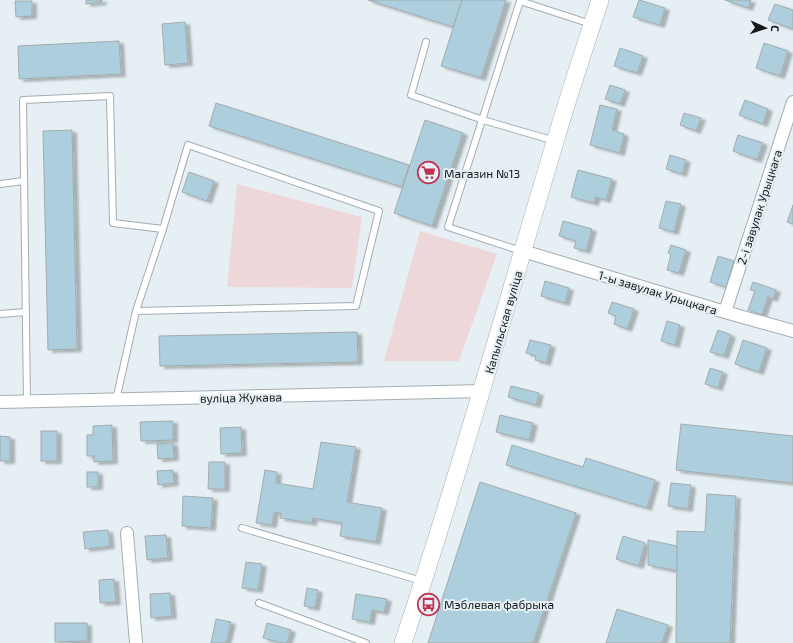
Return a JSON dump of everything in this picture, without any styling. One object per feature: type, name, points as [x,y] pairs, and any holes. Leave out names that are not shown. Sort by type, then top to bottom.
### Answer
[{"type":"main road","name":"Капыльская вуліца","points":[[402,643],[423,581],[482,391],[555,141],[600,0]]},
{"type":"street","name":"2-і завулак Урыцкага","points":[[725,312],[793,102]]},
{"type":"street","name":"1-ы завулак Урыцкага","points":[[523,251],[793,331]]},
{"type":"street","name":"вуліца Жукава","points":[[0,402],[482,391]]},
{"type":"street","points":[[127,533],[136,643]]},
{"type":"lane","points":[[523,251],[448,227],[520,1],[593,24]]},
{"type":"lane","points":[[426,42],[411,95],[482,120],[555,141]]},
{"type":"lane","points":[[27,401],[23,100],[110,96],[114,223],[163,229]]},
{"type":"lane","points":[[116,400],[136,311],[188,146],[379,211],[356,306],[136,311]]},
{"type":"lane","points":[[0,184],[24,181]]},
{"type":"lane","points":[[0,314],[26,312]]},
{"type":"lane","points":[[242,528],[423,581]]},
{"type":"lane","points":[[259,603],[366,643]]},
{"type":"shaded area","points":[[237,184],[362,217],[352,288],[227,287]]},
{"type":"shaded area","points":[[420,231],[497,254],[459,361],[384,361]]},
{"type":"building","points":[[86,0],[102,0],[102,2],[86,4]]},
{"type":"building","points":[[368,0],[462,0],[453,27]]},
{"type":"building","points":[[462,0],[506,0],[481,78],[441,66]]},
{"type":"building","points":[[639,0],[665,8],[660,25],[633,17]]},
{"type":"building","points":[[725,0],[751,0],[748,8]]},
{"type":"building","points":[[15,1],[32,1],[32,16],[16,17]]},
{"type":"building","points":[[775,4],[793,10],[793,29],[768,20]]},
{"type":"building","points":[[185,22],[188,63],[165,65],[162,24]]},
{"type":"building","points":[[119,41],[121,74],[19,79],[18,46]]},
{"type":"building","points":[[764,43],[788,51],[780,76],[756,68]]},
{"type":"building","points":[[620,48],[643,56],[637,73],[614,66]]},
{"type":"building","points":[[610,85],[625,90],[620,104],[605,99]]},
{"type":"building","points":[[745,100],[768,109],[763,124],[739,115]]},
{"type":"building","points":[[216,103],[409,165],[402,187],[209,126]]},
{"type":"building","points":[[600,105],[617,109],[612,130],[624,134],[620,153],[590,145]]},
{"type":"building","points":[[684,113],[701,118],[696,131],[680,125]]},
{"type":"building","name":"Магазин №13","points":[[425,120],[463,133],[432,226],[394,213]]},
{"type":"building","points":[[72,130],[77,349],[48,350],[43,131]]},
{"type":"building","points":[[738,135],[763,143],[757,160],[733,151]]},
{"type":"building","points":[[670,155],[686,160],[682,174],[666,169]]},
{"type":"building","points":[[578,170],[612,179],[606,200],[596,197],[594,203],[571,197]]},
{"type":"building","points":[[189,172],[214,181],[207,201],[182,192]]},
{"type":"building","points":[[666,201],[681,204],[674,232],[659,228]]},
{"type":"building","points":[[793,205],[793,224],[787,222]]},
{"type":"building","points":[[563,221],[592,229],[586,251],[574,248],[576,241],[559,236]]},
{"type":"building","points":[[671,245],[686,250],[679,273],[667,270],[671,254],[668,253]]},
{"type":"building","points":[[718,256],[734,261],[726,287],[710,282]]},
{"type":"building","points":[[545,281],[569,288],[565,303],[541,296]]},
{"type":"building","points":[[753,282],[776,290],[773,299],[768,297],[762,315],[748,310],[755,291],[750,290]]},
{"type":"building","points":[[612,302],[634,309],[627,329],[614,324],[616,316],[608,313]]},
{"type":"building","points":[[667,321],[680,325],[675,345],[661,341]]},
{"type":"building","points":[[718,330],[731,335],[724,356],[710,352]]},
{"type":"building","points":[[357,332],[358,362],[160,366],[159,336]]},
{"type":"building","points":[[530,340],[551,345],[546,363],[535,360],[536,356],[526,353]]},
{"type":"building","points":[[743,340],[767,348],[759,372],[735,364]]},
{"type":"building","points":[[710,368],[723,372],[718,388],[705,384]]},
{"type":"building","points":[[511,386],[539,393],[536,405],[508,397]]},
{"type":"building","points":[[500,415],[533,423],[529,440],[496,432]]},
{"type":"building","points":[[173,421],[173,440],[141,441],[140,422]]},
{"type":"building","points":[[681,424],[793,436],[793,483],[676,470]]},
{"type":"building","points":[[112,425],[113,461],[94,462],[94,456],[87,456],[87,435],[93,435],[93,426]]},
{"type":"building","points":[[241,427],[242,453],[221,454],[220,428]]},
{"type":"building","points":[[41,431],[57,431],[57,461],[41,461]]},
{"type":"building","points":[[0,436],[10,437],[10,461],[0,461]]},
{"type":"building","points":[[321,442],[356,447],[347,502],[382,508],[376,542],[340,536],[342,523],[313,518],[312,523],[280,518],[281,513],[274,512],[272,525],[256,523],[265,470],[277,472],[276,483],[313,489]]},
{"type":"building","points":[[173,443],[174,458],[158,459],[157,444]]},
{"type":"building","points":[[512,445],[583,467],[586,458],[655,480],[647,508],[506,465]]},
{"type":"building","points":[[209,462],[225,462],[225,489],[208,489]]},
{"type":"building","points":[[173,470],[174,483],[158,485],[157,471]]},
{"type":"building","points":[[87,472],[98,472],[98,487],[87,487]]},
{"type":"building","points":[[480,482],[576,513],[533,643],[428,643]]},
{"type":"building","points":[[671,483],[691,485],[688,509],[668,506]]},
{"type":"building","points":[[707,494],[736,496],[730,643],[676,643],[677,531],[705,532]]},
{"type":"building","points":[[183,496],[213,498],[211,528],[182,526]]},
{"type":"building","points":[[108,530],[110,546],[85,549],[83,532]]},
{"type":"building","points":[[166,535],[168,558],[147,560],[145,536]]},
{"type":"building","points":[[623,536],[645,543],[639,566],[616,559]]},
{"type":"building","points":[[648,540],[677,546],[677,571],[648,565]]},
{"type":"building","points":[[246,562],[262,564],[258,590],[242,588]]},
{"type":"building","points":[[114,579],[116,602],[100,603],[99,580]]},
{"type":"building","points":[[307,588],[318,590],[315,608],[304,606]]},
{"type":"building","points":[[170,593],[172,616],[151,618],[150,594]]},
{"type":"building","points":[[356,594],[387,599],[384,612],[372,610],[370,622],[352,619]]},
{"type":"building","points":[[617,609],[668,625],[662,643],[606,643]]},
{"type":"building","points":[[216,619],[231,622],[226,643],[211,643]]},
{"type":"building","points":[[55,623],[87,623],[87,641],[55,642]]},
{"type":"building","points":[[267,623],[291,630],[287,643],[263,638]]},
{"type":"place","name":"Магазин №13","points":[[429,173]]},
{"type":"place","name":"Мэблевая фабрыка","points":[[429,604]]}]
